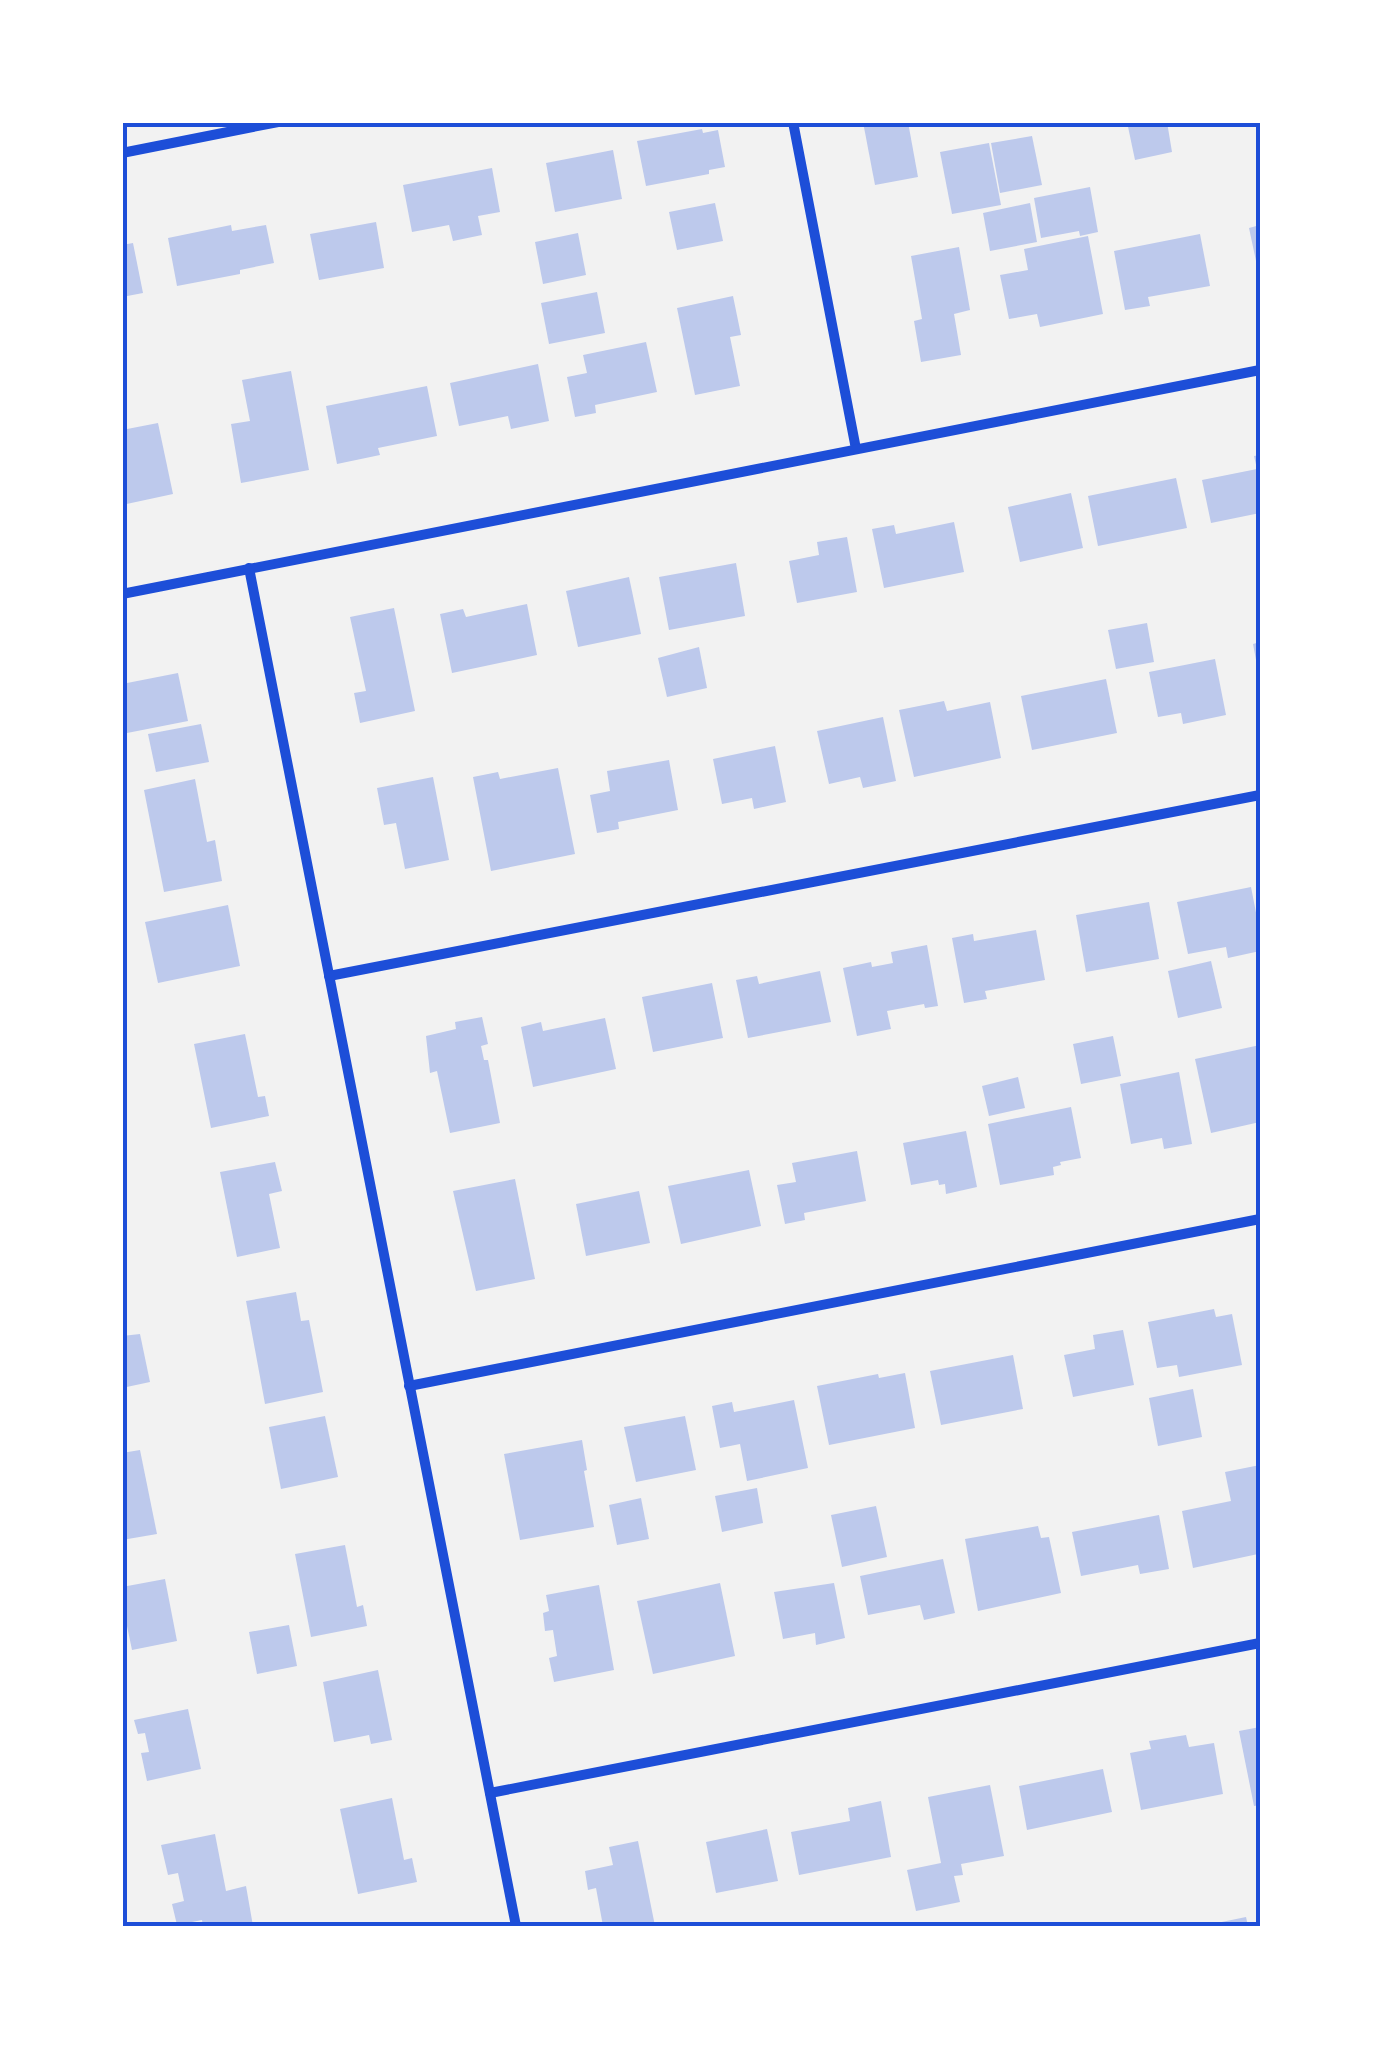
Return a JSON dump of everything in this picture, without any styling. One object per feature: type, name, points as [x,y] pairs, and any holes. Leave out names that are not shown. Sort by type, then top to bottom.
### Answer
[{"type":"street","points":[[122,153],[278,122]]},
{"type":"street","points":[[794,122],[856,449]]},
{"type":"street","points":[[122,594],[1260,370]]},
{"type":"street","points":[[249,568],[516,1926]]},
{"type":"street","points":[[329,976],[1260,796]]},
{"type":"street","points":[[410,1386],[1260,1218]]},
{"type":"street","points":[[490,1793],[1260,1642]]},
{"type":"building","points":[[863,122],[908,122],[918,177],[875,185]]},
{"type":"building","points":[[1127,122],[1167,122],[1172,152],[1135,160]]},
{"type":"building","points":[[702,129],[703,133],[718,130],[725,167],[709,170],[709,174],[646,186],[637,141]]},
{"type":"building","points":[[1032,136],[1042,185],[1000,193],[991,143]]},
{"type":"building","points":[[989,143],[1001,205],[952,214],[940,152]]},
{"type":"building","points":[[613,150],[622,199],[555,212],[546,163]]},
{"type":"building","points":[[492,168],[500,212],[478,216],[482,235],[453,241],[449,225],[412,232],[403,185]]},
{"type":"building","points":[[1090,187],[1098,232],[1041,238],[1034,198]]},
{"type":"building","points":[[715,203],[723,241],[677,250],[669,212]]},
{"type":"building","points":[[1030,203],[1037,242],[990,251],[983,213]]},
{"type":"building","points":[[376,222],[384,268],[319,280],[310,234]]},
{"type":"building","points":[[231,225],[232,231],[266,225],[274,263],[177,286],[168,238]]},
{"type":"building","points":[[1260,225],[1260,275],[1259,275],[1249,228]]},
{"type":"building","points":[[578,233],[586,275],[543,284],[535,242]]},
{"type":"building","points":[[1200,234],[1210,286],[1148,297],[1150,306],[1125,310],[1114,251]]},
{"type":"building","points":[[1088,236],[1103,314],[1040,327],[1037,314],[1009,319],[1000,275],[1028,270],[1024,249]]},
{"type":"building","points":[[133,243],[143,293],[122,297],[122,245]]},
{"type":"building","points":[[959,247],[970,310],[954,314],[961,355],[921,362],[914,321],[922,319],[911,256]]},
{"type":"building","points":[[597,292],[605,333],[549,344],[541,303]]},
{"type":"building","points":[[733,296],[741,335],[730,337],[740,386],[695,395],[677,308]]},
{"type":"building","points":[[646,342],[657,392],[595,405],[596,413],[575,417],[567,377],[587,373],[583,355]]},
{"type":"building","points":[[538,364],[549,421],[511,429],[508,416],[459,426],[450,383]]},
{"type":"building","points":[[291,371],[309,470],[241,483],[231,424],[250,421],[242,380]]},
{"type":"building","points":[[427,386],[437,436],[378,448],[380,455],[337,464],[326,406]]},
{"type":"building","points":[[158,423],[173,494],[122,505],[122,430]]},
{"type":"building","points":[[1260,455],[1260,513],[1211,523],[1202,480],[1257,469],[1254,456]]},
{"type":"building","points":[[1176,478],[1187,528],[1098,546],[1088,496]]},
{"type":"building","points":[[1071,493],[1083,548],[1020,562],[1008,507]]},
{"type":"building","points":[[954,522],[964,572],[884,588],[872,529],[894,525],[896,534]]},
{"type":"building","points":[[847,537],[857,592],[797,603],[789,561],[819,555],[817,542]]},
{"type":"building","points":[[736,563],[745,616],[669,630],[659,577]]},
{"type":"building","points":[[629,577],[641,634],[578,647],[566,591]]},
{"type":"building","points":[[527,604],[537,655],[452,673],[440,614],[463,609],[466,617]]},
{"type":"building","points":[[394,608],[415,711],[360,723],[354,693],[366,691],[350,617]]},
{"type":"building","points":[[1147,623],[1154,662],[1116,669],[1108,630]]},
{"type":"building","points":[[1260,642],[1260,676],[1259,676],[1253,644]]},
{"type":"building","points":[[699,647],[707,688],[667,697],[658,658]]},
{"type":"building","points":[[1215,659],[1226,715],[1183,724],[1181,713],[1158,717],[1149,672]]},
{"type":"building","points":[[178,673],[188,721],[122,734],[122,684]]},
{"type":"building","points":[[1106,679],[1117,733],[1032,750],[1021,696]]},
{"type":"building","points":[[944,701],[947,711],[990,702],[1001,758],[914,777],[899,710]]},
{"type":"building","points":[[883,717],[896,781],[863,788],[860,777],[829,784],[817,731]]},
{"type":"building","points":[[201,724],[209,762],[156,772],[148,734]]},
{"type":"building","points":[[775,746],[786,802],[754,809],[752,798],[722,804],[713,759]]},
{"type":"building","points":[[669,760],[678,810],[618,822],[619,829],[597,833],[590,795],[610,791],[607,771]]},
{"type":"building","points":[[558,768],[575,854],[491,871],[473,777],[498,772],[500,779]]},
{"type":"building","points":[[433,777],[449,860],[405,869],[396,823],[384,825],[377,788]]},
{"type":"building","points":[[195,779],[207,842],[215,840],[222,881],[164,892],[144,790]]},
{"type":"building","points":[[1251,887],[1260,951],[1228,958],[1226,947],[1188,954],[1177,902]]},
{"type":"building","points":[[1149,902],[1159,959],[1086,972],[1076,915]]},
{"type":"building","points":[[228,905],[240,966],[158,983],[145,922]]},
{"type":"building","points":[[1036,930],[1045,980],[985,991],[987,999],[964,1003],[952,938],[973,934],[974,941]]},
{"type":"building","points":[[927,945],[938,1006],[925,1008],[924,1004],[887,1011],[891,1029],[857,1036],[843,968],[871,962],[872,967],[893,963],[891,952]]},
{"type":"building","points":[[1211,961],[1222,1008],[1178,1018],[1168,971]]},
{"type":"building","points":[[820,971],[831,1022],[748,1038],[736,980],[757,976],[759,984]]},
{"type":"building","points":[[712,983],[723,1038],[653,1052],[642,997]]},
{"type":"building","points":[[482,1017],[488,1044],[481,1046],[484,1060],[488,1060],[500,1123],[450,1133],[437,1071],[430,1073],[426,1036],[456,1029],[455,1022]]},
{"type":"building","points":[[605,1018],[616,1069],[533,1087],[521,1027],[541,1022],[543,1031]]},
{"type":"building","points":[[245,1034],[258,1097],[265,1096],[269,1116],[211,1128],[194,1044]]},
{"type":"building","points":[[1113,1036],[1121,1076],[1081,1084],[1073,1044]]},
{"type":"building","points":[[1260,1045],[1260,1122],[1211,1133],[1195,1059]]},
{"type":"building","points":[[1179,1072],[1192,1144],[1164,1149],[1162,1138],[1131,1144],[1120,1084]]},
{"type":"building","points":[[1018,1077],[1025,1108],[989,1116],[982,1086]]},
{"type":"building","points":[[1071,1107],[1081,1158],[1060,1162],[1061,1165],[1053,1167],[1054,1175],[1000,1185],[988,1124]]},
{"type":"building","points":[[966,1131],[977,1187],[946,1194],[945,1184],[939,1185],[938,1180],[911,1185],[903,1143]]},
{"type":"building","points":[[857,1151],[866,1201],[804,1213],[805,1220],[785,1224],[777,1185],[796,1182],[792,1163]]},
{"type":"building","points":[[275,1162],[282,1191],[269,1194],[280,1248],[237,1257],[220,1172]]},
{"type":"building","points":[[749,1170],[761,1226],[681,1244],[668,1186]]},
{"type":"building","points":[[515,1179],[535,1279],[476,1291],[453,1191]]},
{"type":"building","points":[[639,1191],[650,1243],[586,1256],[576,1204]]},
{"type":"building","points":[[296,1292],[301,1321],[309,1320],[323,1392],[265,1404],[246,1301]]},
{"type":"building","points":[[1214,1309],[1216,1317],[1232,1314],[1242,1365],[1179,1377],[1177,1365],[1157,1368],[1148,1322]]},
{"type":"building","points":[[1123,1330],[1134,1385],[1073,1397],[1064,1355],[1095,1349],[1093,1335]]},
{"type":"building","points":[[140,1334],[150,1382],[122,1388],[122,1336]]},
{"type":"building","points":[[1013,1355],[1023,1409],[941,1425],[930,1371]]},
{"type":"building","points":[[905,1373],[915,1428],[829,1445],[817,1386]]},
{"type":"building","points":[[1193,1389],[1202,1437],[1158,1446],[1149,1398]]},
{"type":"building","points":[[794,1400],[808,1468],[747,1481],[740,1444],[720,1448],[712,1406],[732,1402],[734,1412]]},
{"type":"building","points":[[325,1416],[338,1477],[281,1489],[269,1427]]},
{"type":"building","points":[[685,1416],[696,1470],[636,1482],[624,1427]]},
{"type":"building","points":[[582,1440],[594,1527],[520,1540],[504,1454]]},
{"type":"building","points":[[140,1450],[157,1534],[122,1540],[122,1453]]},
{"type":"building","points":[[1260,1465],[1258,1554],[1193,1568],[1182,1511],[1231,1501],[1225,1472]]},
{"type":"building","points":[[757,1488],[763,1523],[722,1532],[715,1496]]},
{"type":"building","points":[[641,1498],[649,1539],[617,1545],[609,1505]]},
{"type":"building","points":[[876,1506],[887,1557],[842,1567],[831,1515]]},
{"type":"building","points":[[1159,1515],[1169,1569],[1140,1574],[1138,1565],[1081,1576],[1072,1532]]},
{"type":"building","points":[[1038,1526],[1041,1538],[1049,1537],[1061,1593],[978,1611],[965,1539]]},
{"type":"building","points":[[345,1545],[357,1607],[363,1605],[367,1626],[311,1637],[295,1554]]},
{"type":"building","points":[[943,1559],[955,1613],[924,1620],[920,1605],[868,1615],[860,1576]]},
{"type":"building","points":[[165,1579],[177,1641],[132,1650],[122,1620],[122,1587]]},
{"type":"building","points":[[720,1583],[735,1656],[653,1674],[637,1601]]},
{"type":"building","points":[[834,1583],[845,1638],[816,1645],[815,1633],[783,1639],[774,1592]]},
{"type":"building","points":[[599,1585],[614,1670],[554,1682],[549,1658],[557,1656],[553,1630],[545,1631],[543,1613],[549,1611],[546,1595]]},
{"type":"building","points":[[289,1625],[297,1666],[257,1674],[249,1632]]},
{"type":"building","points":[[378,1670],[392,1740],[371,1744],[369,1735],[334,1742],[323,1682]]},
{"type":"building","points":[[188,1709],[201,1769],[147,1781],[141,1753],[149,1752],[145,1733],[138,1734],[134,1720]]},
{"type":"building","points":[[1260,1727],[1260,1805],[1254,1806],[1239,1731]]},
{"type":"building","points":[[1186,1735],[1189,1747],[1214,1743],[1223,1794],[1141,1810],[1130,1753],[1151,1749],[1149,1741]]},
{"type":"building","points":[[1103,1769],[1112,1812],[1027,1830],[1019,1786]]},
{"type":"building","points":[[990,1785],[1004,1856],[961,1864],[963,1875],[954,1876],[960,1902],[916,1911],[907,1870],[941,1863],[928,1797]]},
{"type":"building","points":[[392,1798],[404,1860],[412,1858],[417,1882],[358,1894],[340,1809]]},
{"type":"building","points":[[881,1801],[891,1857],[799,1875],[791,1832],[850,1821],[848,1808]]},
{"type":"building","points":[[767,1829],[778,1881],[716,1893],[706,1842]]},
{"type":"building","points":[[215,1834],[226,1891],[246,1886],[253,1926],[203,1926],[202,1920],[177,1925],[172,1904],[184,1901],[178,1873],[168,1875],[161,1845]]},
{"type":"building","points":[[638,1841],[655,1926],[603,1926],[596,1888],[588,1890],[585,1871],[613,1865],[609,1847]]},
{"type":"building","points":[[1246,1917],[1248,1926],[1207,1925]]}]
